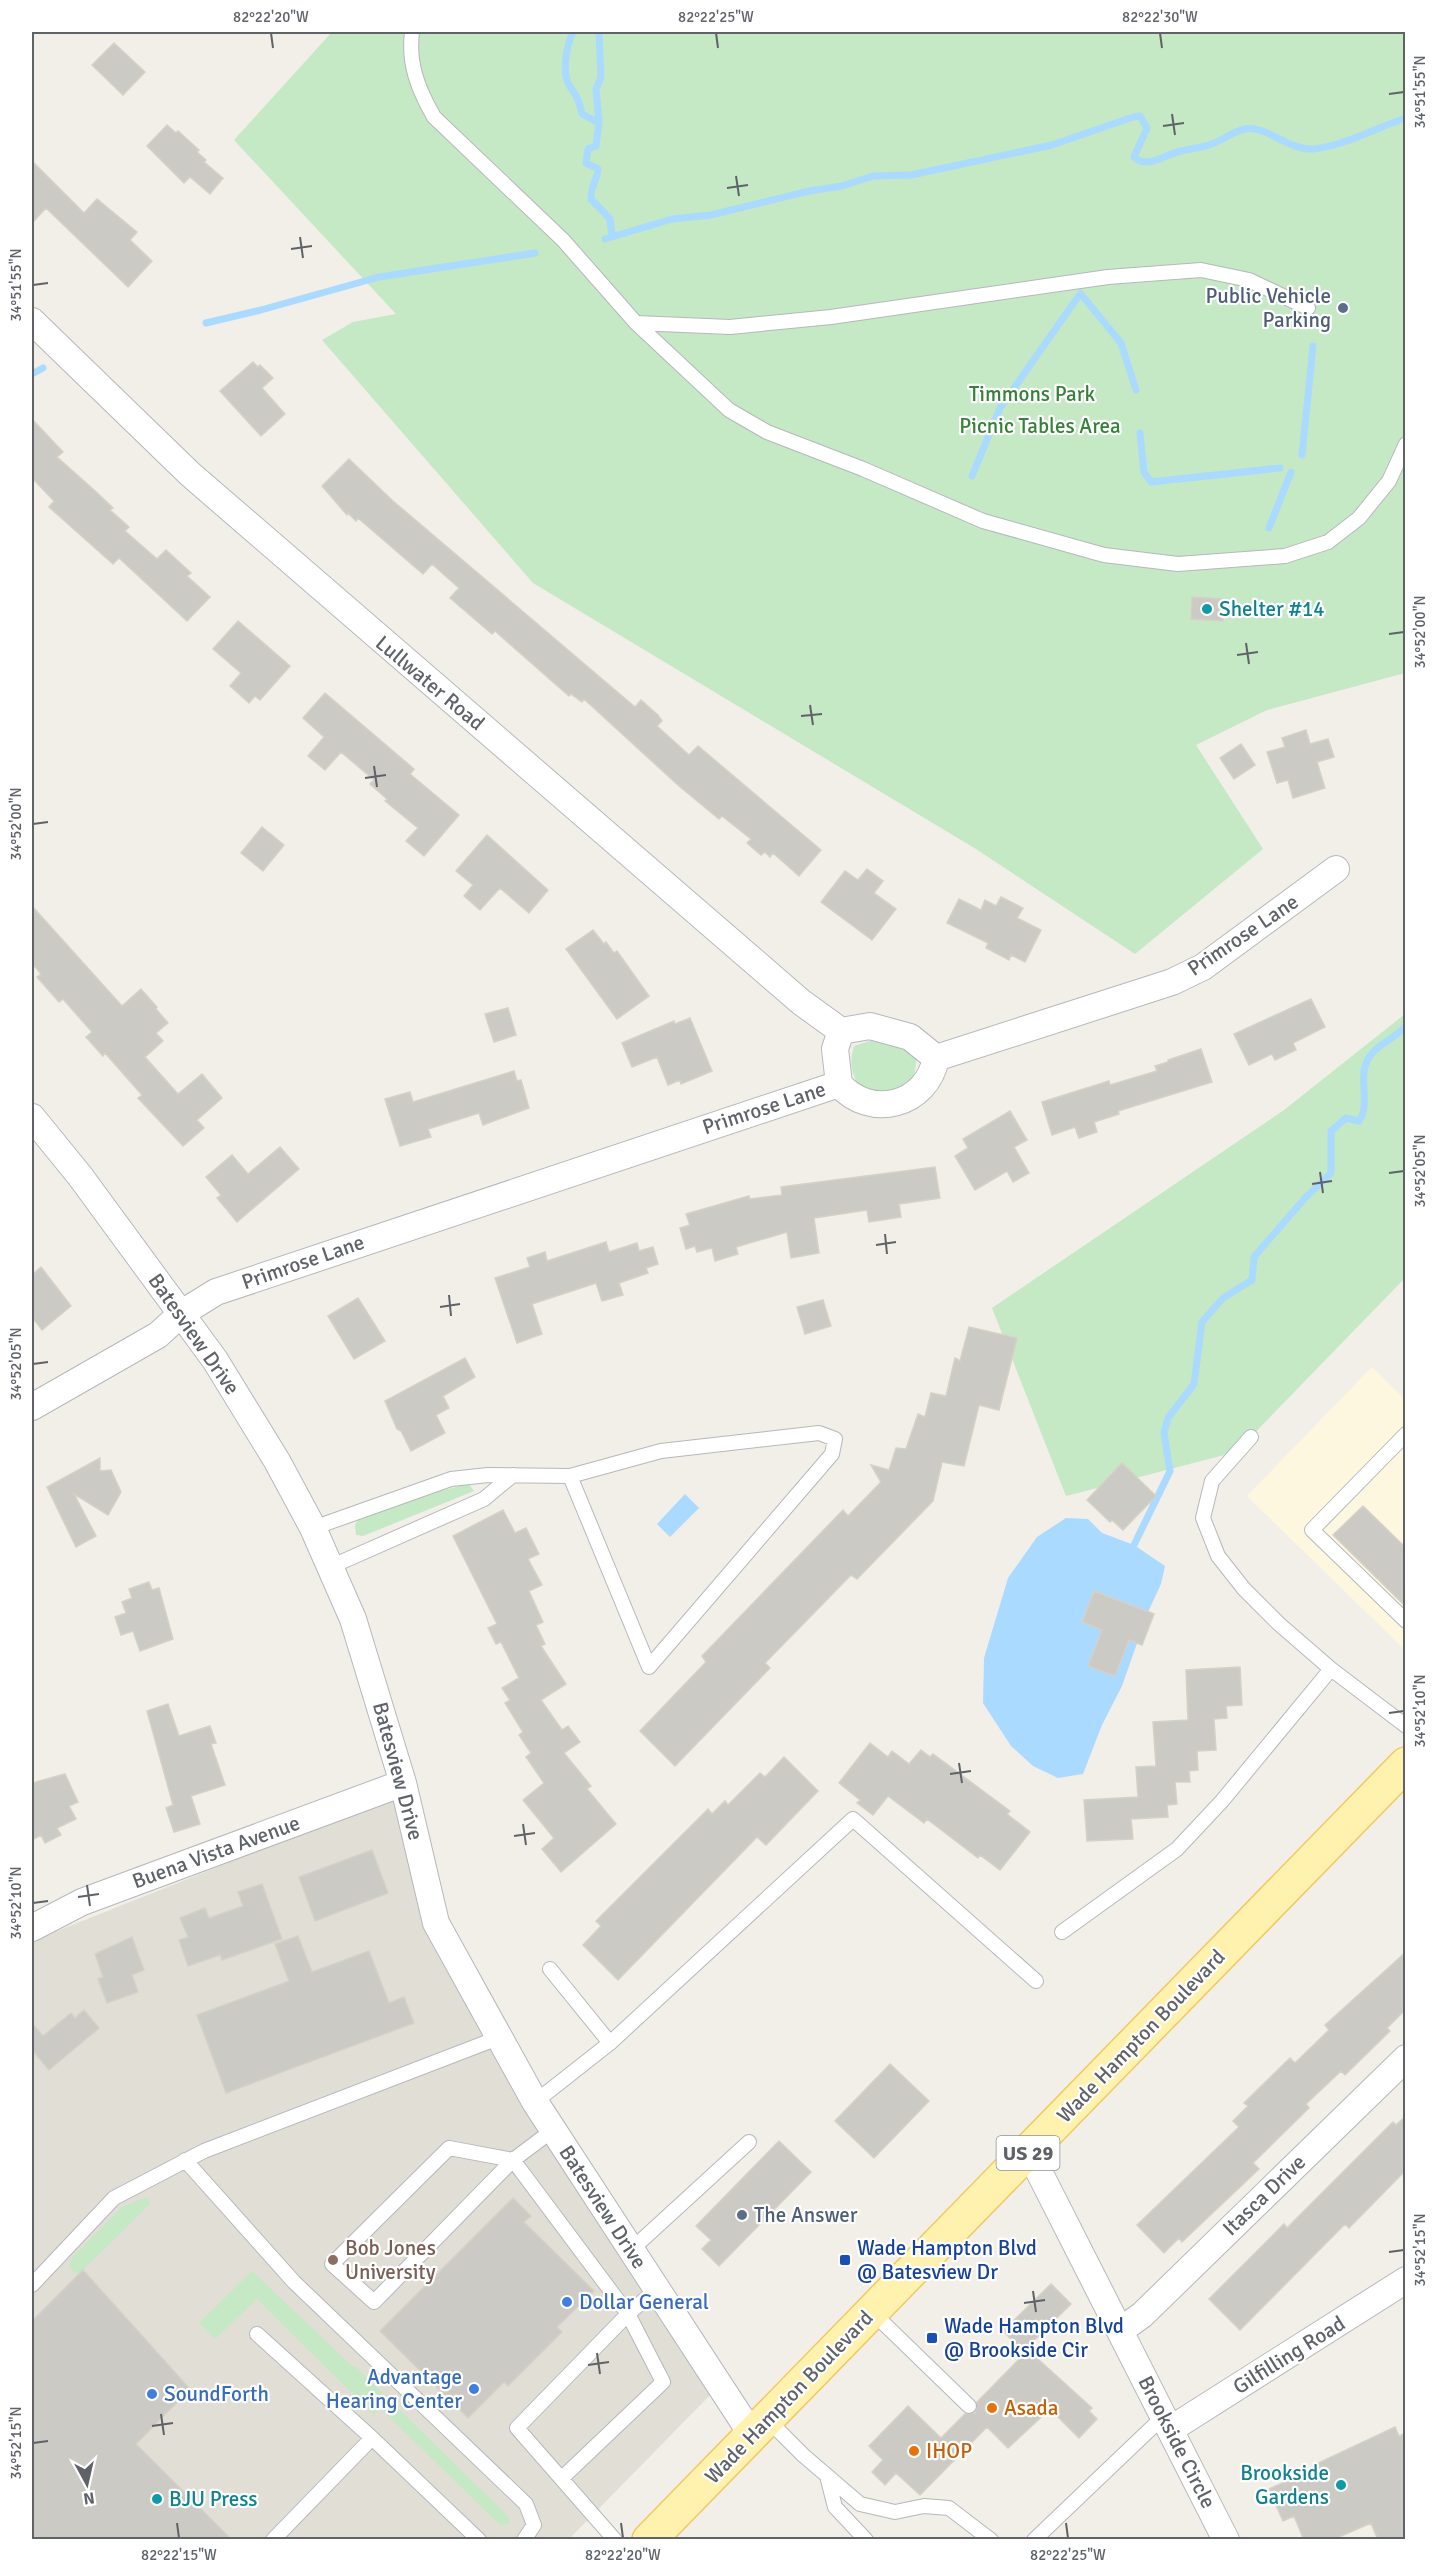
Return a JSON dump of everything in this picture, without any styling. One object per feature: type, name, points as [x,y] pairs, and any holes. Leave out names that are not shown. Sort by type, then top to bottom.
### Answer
[{"type":"main road","name":"Wade Hampton Boulevard","points":[[649,2540],[1406,1764]]},
{"type":"street","name":"Lullwater Road","points":[[32,321],[190,474],[324,592],[801,1002],[841,1031]]},
{"type":"street","name":"Primrose Lane","points":[[32,1407],[158,1335],[182,1313],[216,1292],[839,1084],[856,1100],[868,1105],[901,1101],[922,1087],[930,1077],[936,1058],[1172,982],[1203,967],[1336,869]]},
{"type":"street","points":[[839,1084],[835,1049],[841,1031],[870,1026],[910,1037],[936,1058]]},
{"type":"street","name":"Batesview Drive","points":[[32,1117],[80,1176],[182,1313],[215,1360],[271,1450],[313,1528],[353,1619],[403,1783],[436,1923],[535,2102],[657,2289],[759,2427]]},
{"type":"street","name":"Buena Vista Avenue","points":[[32,1928],[82,1902],[403,1783]]},
{"type":"street","name":"Itasca Drive","points":[[1121,2330],[1142,2315],[1406,2058]]},
{"type":"street","name":"Brookside Circle","points":[[1029,2152],[1226,2540]]},
{"type":"street","name":"Gilfilling Road","points":[[1168,2423],[1406,2280]]},
{"type":"lane","points":[[412,32],[410,51],[414,73],[422,96],[434,117],[563,240],[636,323],[729,410],[767,432],[863,469],[983,521],[1104,555],[1178,564],[1285,556],[1328,542],[1359,518],[1389,480],[1406,444]]},
{"type":"lane","points":[[636,323],[729,327],[831,317],[1108,277],[1201,270],[1249,280],[1308,308]]},
{"type":"lane","points":[[313,1528],[451,1479],[513,1475],[570,1476],[661,1451],[819,1432],[835,1438],[832,1454],[649,1667],[570,1476]]},
{"type":"lane","points":[[1406,1434],[1312,1530],[1406,1621]]},
{"type":"lane","points":[[1251,1437],[1212,1481],[1203,1518],[1218,1556],[1244,1589],[1279,1624],[1331,1669],[1406,1726]]},
{"type":"lane","points":[[330,1566],[484,1499],[513,1475]]},
{"type":"lane","points":[[1062,1932],[1177,1849],[1222,1801],[1331,1669]]},
{"type":"lane","points":[[535,2102],[610,2043],[854,1819],[1036,1981]]},
{"type":"lane","points":[[550,1969],[610,2043]]},
{"type":"lane","points":[[32,2285],[114,2198],[185,2160],[498,2038]]},
{"type":"lane","points":[[553,2130],[513,2160],[374,2302],[332,2264],[449,2148],[513,2160],[628,2314],[663,2382],[562,2478]]},
{"type":"lane","points":[[631,2250],[749,2142]]},
{"type":"lane","points":[[185,2160],[294,2282],[526,2504],[534,2525],[524,2540]]},
{"type":"lane","points":[[615,2540],[518,2428],[628,2314],[657,2289]]},
{"type":"lane","points":[[872,2312],[969,2406]]},
{"type":"lane","points":[[257,2334],[372,2438],[479,2540]]},
{"type":"lane","points":[[1034,2540],[1168,2423]]},
{"type":"lane","points":[[759,2427],[827,2476],[860,2504],[896,2512],[924,2506],[949,2508],[991,2540]]},
{"type":"lane","points":[[273,2540],[372,2438]]},
{"type":"lane","points":[[827,2476],[835,2506],[866,2540]]},
{"type":"shaded area","points":[[1372,1367],[1405,1400],[1405,1650],[1247,1496]]},
{"type":"shaded area","name":"Bob Jones University","points":[[393,1797],[442,1952],[715,2390],[569,2539],[32,2540],[32,1941]]},
{"type":"green space","name":"Timmons Park","points":[[332,32],[1405,32],[1405,673],[1267,710],[1196,745],[1263,849],[1135,954],[976,849],[533,583],[322,340],[353,322],[396,314],[234,140]]},
{"type":"green space","points":[[1405,1014],[1405,1278],[1236,1452],[1066,1496],[992,1308],[1284,1110]]},
{"type":"green space","points":[[876,1039],[901,1044],[916,1056],[912,1080],[901,1090],[883,1092],[860,1088],[857,1083],[851,1063],[854,1046]]},
{"type":"green space","points":[[469,1484],[474,1491],[363,1536],[356,1535],[355,1525],[358,1520],[427,1494]]},
{"type":"green space","points":[[147,2197],[150,2204],[78,2275],[70,2268],[70,2260],[122,2207]]},
{"type":"green space","points":[[252,2271],[353,2367],[355,2366],[509,2517],[509,2524],[500,2525],[380,2408],[374,2415],[257,2299],[215,2339],[199,2323]]},
{"type":"water","points":[[685,1494],[699,1508],[670,1537],[657,1524]]},
{"type":"water","points":[[1066,1518],[1088,1519],[1102,1533],[1134,1545],[1165,1566],[1161,1584],[1148,1612],[1122,1686],[1102,1725],[1083,1774],[1058,1778],[1033,1766],[1011,1746],[983,1703],[984,1658],[1008,1578],[1037,1537]]},
{"type":"building","points":[[114,43],[145,72],[123,95],[92,65]]},
{"type":"building","points":[[167,125],[176,133],[178,131],[199,150],[197,152],[206,160],[204,162],[223,178],[210,194],[190,177],[184,183],[147,146]]},
{"type":"building","points":[[32,161],[84,213],[97,199],[137,232],[130,240],[152,261],[128,287],[46,208],[32,223]]},
{"type":"building","points":[[253,362],[258,367],[260,365],[273,378],[262,388],[285,414],[261,436],[220,391]]},
{"type":"building","points":[[32,419],[63,452],[57,457],[113,508],[110,510],[129,527],[125,531],[157,559],[166,550],[191,573],[187,576],[210,597],[187,621],[119,558],[113,564],[49,507],[54,501],[32,478]]},
{"type":"building","points":[[349,459],[393,501],[635,707],[641,700],[662,721],[657,726],[689,755],[698,746],[821,850],[799,876],[773,853],[770,857],[765,852],[761,855],[747,843],[751,839],[722,816],[719,819],[679,786],[584,699],[582,702],[571,694],[569,696],[495,631],[492,634],[450,598],[459,588],[432,564],[423,574],[358,518],[356,521],[348,513],[347,515],[322,486]]},
{"type":"building","name":"Shelter #14","points":[[1192,597],[1224,599],[1223,621],[1191,619]]},
{"type":"building","points":[[238,621],[290,666],[260,700],[255,696],[249,703],[230,686],[241,673],[213,649]]},
{"type":"building","points":[[325,693],[414,769],[410,774],[459,815],[424,856],[406,841],[418,828],[385,801],[387,799],[370,784],[374,780],[341,752],[325,770],[308,756],[324,737],[303,718]]},
{"type":"building","points":[[1306,730],[1310,744],[1328,739],[1334,757],[1317,762],[1325,788],[1293,798],[1288,780],[1277,783],[1267,752],[1285,747],[1282,738]]},
{"type":"building","points":[[1241,744],[1255,765],[1234,779],[1220,758]]},
{"type":"building","points":[[262,827],[284,845],[263,871],[241,853]]},
{"type":"building","points":[[487,835],[548,890],[529,913],[500,888],[480,910],[464,896],[473,885],[456,871]]},
{"type":"building","points":[[867,869],[883,881],[874,893],[896,909],[872,940],[821,902],[845,871],[858,880]]},
{"type":"building","points":[[1001,897],[1023,908],[1017,918],[1041,930],[1025,962],[1011,955],[1009,960],[986,948],[988,943],[947,923],[959,899],[981,910],[985,900],[996,906]]},
{"type":"building","points":[[32,906],[122,1006],[141,989],[157,1007],[156,1009],[168,1023],[156,1033],[163,1041],[145,1057],[178,1094],[202,1074],[222,1098],[197,1120],[204,1128],[183,1146],[138,1098],[142,1095],[105,1053],[103,1056],[86,1037],[92,1032],[63,999],[59,1002],[37,977],[41,974],[32,963]]},
{"type":"building","points":[[593,930],[614,953],[617,951],[649,996],[617,1019],[566,949]]},
{"type":"building","points":[[1311,999],[1325,1027],[1293,1043],[1296,1050],[1275,1060],[1272,1054],[1249,1065],[1234,1034]]},
{"type":"building","points":[[508,1008],[516,1035],[494,1042],[485,1014]]},
{"type":"building","points":[[690,1018],[712,1071],[681,1084],[680,1080],[668,1085],[657,1057],[632,1067],[622,1043],[674,1021],[675,1024]]},
{"type":"building","points":[[1201,1049],[1212,1082],[1118,1111],[1119,1114],[1094,1122],[1097,1132],[1079,1138],[1075,1127],[1052,1135],[1042,1102],[1109,1081],[1110,1085],[1157,1071],[1155,1066]]},
{"type":"building","points":[[514,1071],[517,1081],[521,1080],[529,1108],[483,1125],[479,1113],[428,1129],[431,1137],[400,1146],[385,1099],[410,1092],[413,1102]]},
{"type":"building","points":[[1010,1111],[1027,1140],[1014,1147],[1029,1173],[1013,1182],[1007,1171],[975,1190],[955,1156],[968,1148],[963,1139]]},
{"type":"building","points":[[280,1147],[299,1169],[237,1222],[217,1198],[221,1195],[206,1177],[232,1155],[248,1174]]},
{"type":"building","points":[[935,1167],[940,1198],[899,1204],[901,1217],[869,1222],[867,1210],[814,1218],[819,1253],[791,1258],[787,1232],[736,1247],[738,1254],[715,1261],[712,1248],[697,1252],[695,1246],[686,1249],[680,1228],[690,1225],[686,1214],[749,1196],[750,1199],[782,1195],[781,1187]]},
{"type":"building","points":[[606,1242],[609,1252],[637,1243],[639,1251],[653,1247],[658,1264],[646,1268],[648,1273],[619,1283],[623,1295],[602,1301],[596,1283],[532,1304],[542,1334],[517,1343],[495,1278],[530,1267],[527,1258],[545,1252],[547,1261]]},
{"type":"building","points":[[41,1267],[71,1306],[42,1330],[32,1317],[32,1275]]},
{"type":"building","points":[[358,1298],[385,1341],[354,1359],[328,1316]]},
{"type":"building","points":[[823,1300],[831,1326],[805,1334],[797,1307]]},
{"type":"building","points":[[969,1327],[1017,1338],[999,1410],[979,1405],[964,1466],[942,1462],[933,1501],[857,1579],[851,1575],[765,1663],[770,1668],[675,1766],[640,1731],[706,1662],[702,1656],[843,1510],[848,1516],[881,1482],[871,1465],[889,1470],[896,1448],[906,1449],[918,1414],[925,1417],[931,1393],[946,1396],[955,1358],[960,1361]]},
{"type":"building","points":[[465,1358],[475,1377],[443,1396],[449,1408],[436,1415],[445,1433],[411,1451],[401,1431],[397,1429],[385,1401]]},
{"type":"building","points":[[100,1458],[100,1471],[111,1470],[121,1492],[108,1515],[74,1494],[96,1536],[76,1547],[47,1487]]},
{"type":"building","points":[[1122,1463],[1156,1496],[1123,1530],[1112,1520],[1110,1522],[1087,1500]]},
{"type":"building","points":[[1363,1506],[1406,1548],[1406,1607],[1333,1535]]},
{"type":"building","points":[[503,1510],[515,1533],[526,1528],[539,1554],[528,1559],[542,1585],[529,1591],[543,1622],[536,1625],[545,1644],[541,1646],[566,1684],[541,1700],[562,1730],[568,1726],[580,1742],[564,1753],[591,1786],[587,1789],[616,1824],[561,1872],[542,1849],[554,1838],[523,1800],[544,1783],[526,1757],[531,1753],[519,1735],[523,1732],[505,1703],[510,1700],[502,1688],[519,1678],[501,1642],[496,1644],[488,1628],[497,1624],[453,1536]]},
{"type":"building","points":[[149,1582],[152,1590],[159,1588],[173,1639],[140,1651],[133,1631],[121,1635],[115,1617],[126,1613],[122,1602],[132,1598],[129,1589]]},
{"type":"building","points":[[1094,1591],[1154,1614],[1142,1645],[1129,1640],[1115,1676],[1088,1666],[1102,1630],[1082,1622]]},
{"type":"building","points":[[1240,1667],[1242,1705],[1226,1706],[1227,1718],[1214,1719],[1216,1750],[1197,1751],[1198,1770],[1189,1771],[1190,1782],[1175,1782],[1177,1804],[1167,1805],[1168,1817],[1131,1819],[1133,1839],[1087,1841],[1084,1800],[1138,1797],[1136,1767],[1156,1766],[1153,1722],[1188,1720],[1186,1670]]},
{"type":"building","points":[[168,1704],[179,1736],[210,1726],[216,1743],[211,1744],[225,1785],[191,1796],[200,1824],[174,1832],[166,1808],[173,1805],[147,1711]]},
{"type":"building","points":[[870,1743],[888,1757],[892,1751],[909,1764],[921,1750],[930,1757],[933,1754],[1010,1811],[1007,1814],[1030,1832],[1000,1870],[980,1855],[978,1858],[927,1819],[924,1823],[888,1796],[873,1815],[857,1803],[860,1800],[839,1783]]},
{"type":"building","points":[[784,1757],[818,1791],[766,1845],[757,1837],[618,1980],[583,1945],[601,1926],[596,1921],[708,1809],[712,1814],[725,1801],[728,1805],[760,1773],[765,1777]]},
{"type":"building","points":[[65,1774],[78,1802],[69,1806],[76,1819],[57,1828],[61,1835],[45,1843],[41,1835],[32,1840],[32,1783]]},
{"type":"building","points":[[372,1850],[388,1893],[315,1921],[299,1877]]},
{"type":"building","points":[[262,1884],[282,1939],[222,1960],[220,1955],[188,1966],[179,1940],[188,1937],[180,1918],[205,1908],[209,1918],[243,1906],[238,1892]]},
{"type":"building","points":[[298,1936],[312,1972],[369,1951],[389,2003],[404,1997],[414,2023],[226,2093],[197,2015],[289,1981],[275,1944]]},
{"type":"building","points":[[132,1937],[144,1970],[132,1975],[138,1992],[107,2003],[98,1979],[103,1977],[95,1954]]},
{"type":"building","points":[[1406,1952],[1406,2009],[1387,2028],[1390,2031],[1345,2075],[1341,2071],[1306,2104],[1309,2108],[1253,2163],[1259,2169],[1182,2242],[1179,2238],[1164,2253],[1137,2225],[1239,2127],[1233,2121],[1248,2106],[1244,2103],[1290,2058],[1295,2063],[1329,2030],[1325,2025]]},
{"type":"building","points":[[84,2010],[99,2028],[49,2070],[32,2050],[32,2023],[43,2036],[71,2013],[75,2018]]},
{"type":"building","points":[[890,2064],[929,2101],[874,2158],[835,2121]]},
{"type":"building","points":[[1406,2116],[1406,2170],[1349,2228],[1345,2224],[1240,2330],[1209,2299],[1284,2224],[1287,2228],[1393,2122],[1396,2125]]},
{"type":"building","points":[[779,2141],[811,2172],[719,2266],[702,2249],[711,2240],[696,2226]]},
{"type":"building","points":[[513,2198],[531,2216],[524,2222],[594,2291],[557,2327],[562,2332],[508,2386],[504,2382],[468,2418],[380,2331]]},
{"type":"building","points":[[83,2270],[190,2389],[136,2444],[232,2540],[32,2540],[32,2321]]},
{"type":"building","points":[[1051,2284],[1071,2304],[1023,2351],[1003,2331]]},
{"type":"building","points":[[1028,2350],[1092,2408],[1089,2411],[1097,2419],[1079,2438],[1050,2409],[1008,2448],[987,2427],[920,2495],[896,2473],[885,2485],[872,2472],[883,2460],[869,2446],[908,2406],[941,2438],[965,2414],[975,2413],[977,2402]]},
{"type":"building","name":"Brookside Gardens","points":[[1395,2427],[1399,2436],[1406,2433],[1406,2540],[1378,2540],[1371,2523],[1332,2540],[1304,2540],[1294,2516],[1283,2521],[1269,2489],[1316,2468],[1314,2465]]},
{"type":"waterway","points":[[573,32],[566,57],[566,78],[578,100],[582,114],[599,123]]},
{"type":"waterway","points":[[599,32],[601,77],[596,89],[599,123],[596,146],[588,149],[586,163],[598,169],[591,199],[610,219],[612,235]]},
{"type":"waterway","points":[[605,239],[672,219],[711,215],[809,191],[842,186],[873,176],[911,175],[1052,145],[1133,117],[1140,116],[1147,128],[1134,157],[1145,162],[1208,145],[1245,129],[1261,131],[1304,149],[1314,149],[1349,140],[1406,118]]},
{"type":"waterway","points":[[206,323],[379,277],[535,253]]},
{"type":"waterway","points":[[972,476],[1000,408],[1080,294]]},
{"type":"waterway","points":[[1081,294],[1121,343],[1136,390]]},
{"type":"waterway","points":[[1302,455],[1313,346]]},
{"type":"waterway","points":[[32,374],[43,368]]},
{"type":"waterway","points":[[1140,433],[1144,472],[1151,482],[1280,468]]},
{"type":"waterway","points":[[1269,528],[1291,472]]},
{"type":"waterway","points":[[1134,1545],[1170,1471],[1164,1433],[1168,1418],[1194,1384],[1202,1322],[1223,1298],[1252,1280],[1254,1257],[1305,1198],[1331,1173],[1331,1131],[1346,1118],[1359,1121],[1364,1107],[1364,1076],[1367,1061],[1374,1051],[1406,1026]]},
{"type":"place","name":"Public Vehicle Parking","points":[[1343,308]]},
{"type":"place","name":"Shelter #14","points":[[1207,609]]},
{"type":"place","name":"The Answer","points":[[742,2215]]},
{"type":"place","name":"Bob Jones University","points":[[333,2260]]},
{"type":"place","name":"Wade Hampton Blvd @ Batesview Dr","points":[[845,2260]]},
{"type":"place","name":"Dollar General","points":[[567,2302]]},
{"type":"place","name":"Wade Hampton Blvd @ Brookside Cir","points":[[932,2338]]},
{"type":"place","name":"Advantage Hearing Center","points":[[474,2389]]},
{"type":"place","name":"SoundForth","points":[[152,2394]]},
{"type":"place","name":"Asada","points":[[992,2408]]},
{"type":"place","name":"IHOP","points":[[914,2451]]},
{"type":"place","name":"Brookside Gardens","points":[[1341,2485]]},
{"type":"place","name":"BJU Press","points":[[157,2499]]},
{"type":"park label","name":"Picnic Tables Area","points":[[1040,426]]}]
